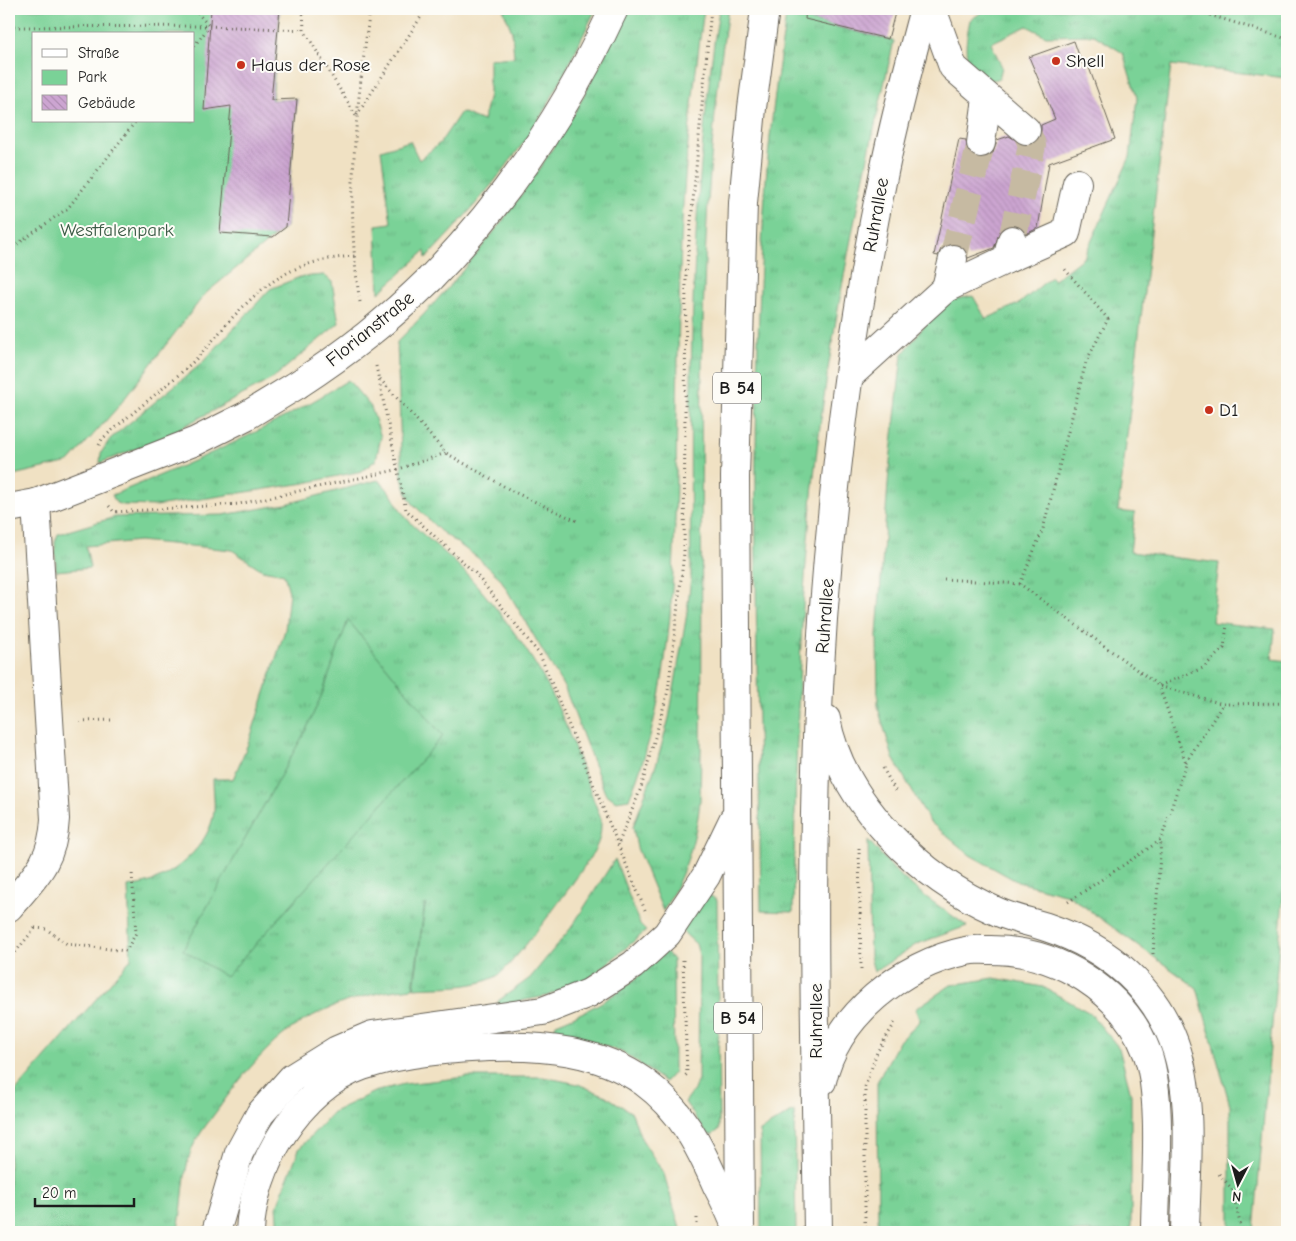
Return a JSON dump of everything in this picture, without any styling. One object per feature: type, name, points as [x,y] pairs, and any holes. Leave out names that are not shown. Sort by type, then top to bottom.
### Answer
[{"type":"main road","name":"Florianstraße","points":[[9,508],[36,503],[196,441],[246,416],[297,385],[336,359],[388,320],[458,249],[506,190],[560,113],[590,62],[614,9]]},
{"type":"main road","name":"B 54","points":[[739,1232],[735,477],[743,203],[752,108],[765,9]]},
{"type":"main road","name":"Ruhrallee","points":[[818,1232],[815,820],[826,582],[849,376],[883,178],[924,9]]},
{"type":"main road","points":[[932,9],[953,67],[1026,130]]},
{"type":"main road","points":[[981,143],[987,98]]},
{"type":"main road","points":[[849,376],[899,328],[946,288],[1009,250],[1042,243],[1066,233],[1077,184]]},
{"type":"main road","points":[[946,288],[953,260]]},
{"type":"main road","points":[[9,908],[48,858],[54,839],[55,819],[36,503]]},
{"type":"main road","points":[[820,690],[827,724],[837,754],[850,780],[895,840],[920,866],[952,890],[1000,913],[1051,928],[1092,946],[1124,968],[1151,997],[1177,1052],[1183,1085],[1186,1114],[1185,1232]]},
{"type":"main road","points":[[216,1232],[239,1153],[260,1114],[292,1078],[336,1050],[372,1035],[543,1011],[589,993],[632,965],[667,934],[693,898],[710,869],[732,824],[737,804]]},
{"type":"main road","points":[[816,1109],[824,1074],[834,1048],[847,1025],[876,996],[903,977],[931,962],[967,950],[1007,950],[1050,959],[1084,976],[1113,999],[1134,1027],[1148,1056],[1155,1091],[1155,1232]]},
{"type":"main road","points":[[250,1232],[254,1204],[268,1158],[276,1143],[303,1107],[328,1085],[361,1066],[407,1055],[451,1049],[521,1046],[567,1051],[612,1064],[643,1082],[665,1099],[684,1121],[698,1144],[739,1232]]},
{"type":"path","points":[[194,9],[209,26]]},
{"type":"path","points":[[304,9],[304,30],[356,116]]},
{"type":"path","points":[[96,450],[102,439],[181,373],[206,349],[233,317],[280,275],[301,265],[328,258],[355,256],[356,116],[370,9]]},
{"type":"path","points":[[356,116],[426,9]]},
{"type":"path","points":[[619,843],[641,788],[668,691],[684,553],[686,275],[711,9]]},
{"type":"path","points":[[1191,9],[1287,39]]},
{"type":"path","points":[[195,45],[209,26]]},
{"type":"path","points":[[9,27],[209,26],[304,30]]},
{"type":"path","points":[[9,250],[68,208],[135,122]]},
{"type":"path","points":[[1020,584],[1044,529],[1086,362],[1108,319],[1042,243]]},
{"type":"path","points":[[577,521],[514,492],[446,453],[379,378],[396,470],[406,510],[475,573],[540,655],[619,843],[646,914]]},
{"type":"path","points":[[114,512],[239,504],[396,470],[446,453]]},
{"type":"path","points":[[944,579],[1020,584],[1159,686],[1223,704],[1287,703]]},
{"type":"path","points":[[1159,686],[1203,668],[1224,648],[1227,624]]},
{"type":"path","points":[[1159,686],[1186,763]]},
{"type":"path","points":[[1152,960],[1161,840],[1186,763],[1223,704]]},
{"type":"path","points":[[1066,904],[1161,840]]},
{"type":"path","points":[[35,928],[46,929],[67,944],[126,951],[136,933],[132,872]]},
{"type":"path","points":[[684,959],[687,1074]]},
{"type":"path","points":[[895,1023],[900,1015]]},
{"type":"path","points":[[1212,1167],[1232,1189],[1242,1232]]},
{"type":"green space","name":"Westfalenpark","points":[[9,9],[280,9],[272,100],[297,99],[286,227],[205,294],[118,407],[69,462],[9,476]]},
{"type":"green space","points":[[503,9],[596,9],[539,119],[506,167],[473,207],[426,258],[425,251],[379,293],[376,225],[391,223],[381,150],[410,141],[419,160],[440,143],[461,112],[483,121],[489,94],[489,59],[514,57],[512,32]]},
{"type":"green space","points":[[628,9],[704,9],[685,173],[681,239],[674,558],[668,640],[654,721],[643,761],[629,799],[616,801],[605,793],[565,689],[500,578],[478,558],[439,530],[413,504],[407,494],[402,479],[397,342],[466,267],[527,187],[573,116]]},
{"type":"green space","points":[[719,9],[728,9],[716,108],[708,206],[703,305],[700,801],[688,858],[677,885],[663,911],[637,848],[633,827],[657,762],[669,718],[687,613],[691,576],[690,434],[693,292],[702,150],[709,79]]},
{"type":"green space","points":[[787,9],[794,9],[793,16],[894,41],[844,276],[821,418],[803,603],[793,912],[761,911],[756,552],[757,373],[765,194],[771,124]]},
{"type":"green space","points":[[987,9],[1287,9],[1287,78],[1171,65],[1118,511],[1135,513],[1130,552],[1219,563],[1212,622],[1275,629],[1272,659],[1287,661],[1287,853],[1254,1231],[1230,1230],[1230,1105],[1197,988],[1068,895],[1018,882],[970,855],[930,822],[893,758],[878,708],[877,635],[889,470],[902,355],[931,317],[951,300],[973,296],[986,319],[1020,303],[1051,277],[1054,280],[1084,257],[1130,157],[1137,98],[1123,53],[1094,35],[1046,36],[1027,26],[991,43],[1002,67],[999,79],[984,81],[971,68],[966,54],[966,46],[970,20]]},
{"type":"green space","points":[[324,275],[332,282],[339,323],[272,379],[158,440],[100,463],[101,453],[110,439],[201,364],[270,289],[300,277]]},
{"type":"green space","points":[[348,380],[371,407],[381,437],[376,460],[362,471],[305,483],[156,506],[116,503],[112,495],[173,470],[262,429]]},
{"type":"green space","points":[[378,480],[388,490],[407,519],[457,564],[484,594],[514,632],[540,672],[566,725],[601,819],[600,836],[597,845],[581,872],[550,914],[518,954],[497,976],[467,985],[414,988],[425,904],[413,988],[369,995],[327,1009],[300,1023],[266,1050],[236,1085],[194,1144],[187,1166],[177,1232],[9,1232],[9,1099],[131,959],[128,887],[152,881],[175,869],[193,853],[207,833],[214,811],[213,779],[233,779],[250,739],[285,630],[289,592],[284,574],[262,570],[232,550],[139,541],[86,546],[90,568],[56,571],[55,542],[58,534],[115,517],[223,515],[286,504]]},
{"type":"green space","points":[[348,620],[443,736],[226,977],[183,950],[306,730],[323,692]]},
{"type":"green space","points":[[868,840],[898,874],[926,897],[967,926],[917,944],[874,972],[870,956]]},
{"type":"green space","points":[[615,859],[640,925],[646,931],[591,977],[547,996],[499,1005],[498,1001],[530,978],[571,928]]},
{"type":"green space","points":[[704,896],[711,896],[717,900],[719,1130],[712,1135],[706,1133],[685,1102],[694,1090],[698,1079],[699,955],[696,944],[682,931]]},
{"type":"green space","points":[[666,951],[673,960],[674,1072],[665,1082],[624,1053],[588,1040],[558,1034],[554,1030],[556,1024],[616,994],[642,974]]},
{"type":"green space","points":[[994,978],[1043,987],[1090,1013],[1119,1048],[1131,1094],[1131,1232],[878,1232],[877,1082],[900,1040],[920,1021],[915,1009],[951,985]]},
{"type":"green space","points":[[467,1077],[543,1077],[578,1084],[606,1096],[632,1113],[641,1138],[664,1174],[681,1232],[279,1232],[277,1206],[299,1149],[333,1112],[374,1092],[404,1084]]},
{"type":"green space","points":[[794,1111],[796,1232],[761,1232],[760,1131]]},
{"type":"building","points":[[211,9],[280,9],[271,100],[297,99],[286,227],[273,237],[220,233],[231,106],[204,110]]},
{"type":"building","points":[[806,9],[896,9],[888,39],[805,19]]},
{"type":"building","points":[[1074,41],[1082,64],[1087,62],[1115,139],[1049,163],[1038,228],[1026,234],[1016,225],[1007,225],[1001,229],[994,248],[968,258],[964,248],[956,244],[948,244],[941,249],[938,256],[934,255],[959,139],[966,140],[967,149],[972,156],[979,158],[986,158],[993,153],[997,140],[1009,136],[1024,145],[1032,145],[1037,141],[1041,133],[1041,125],[1055,119],[1029,57]]},
{"type":"tunnel","points":[[1012,240],[1032,145],[1026,130]]},
{"type":"tunnel","points":[[953,259],[981,143]]},
{"type":"place","name":"Shell","points":[[1056,61]]},
{"type":"place","name":"Haus der Rose","points":[[241,65]]},
{"type":"place","name":"D1","points":[[1209,410]]}]
